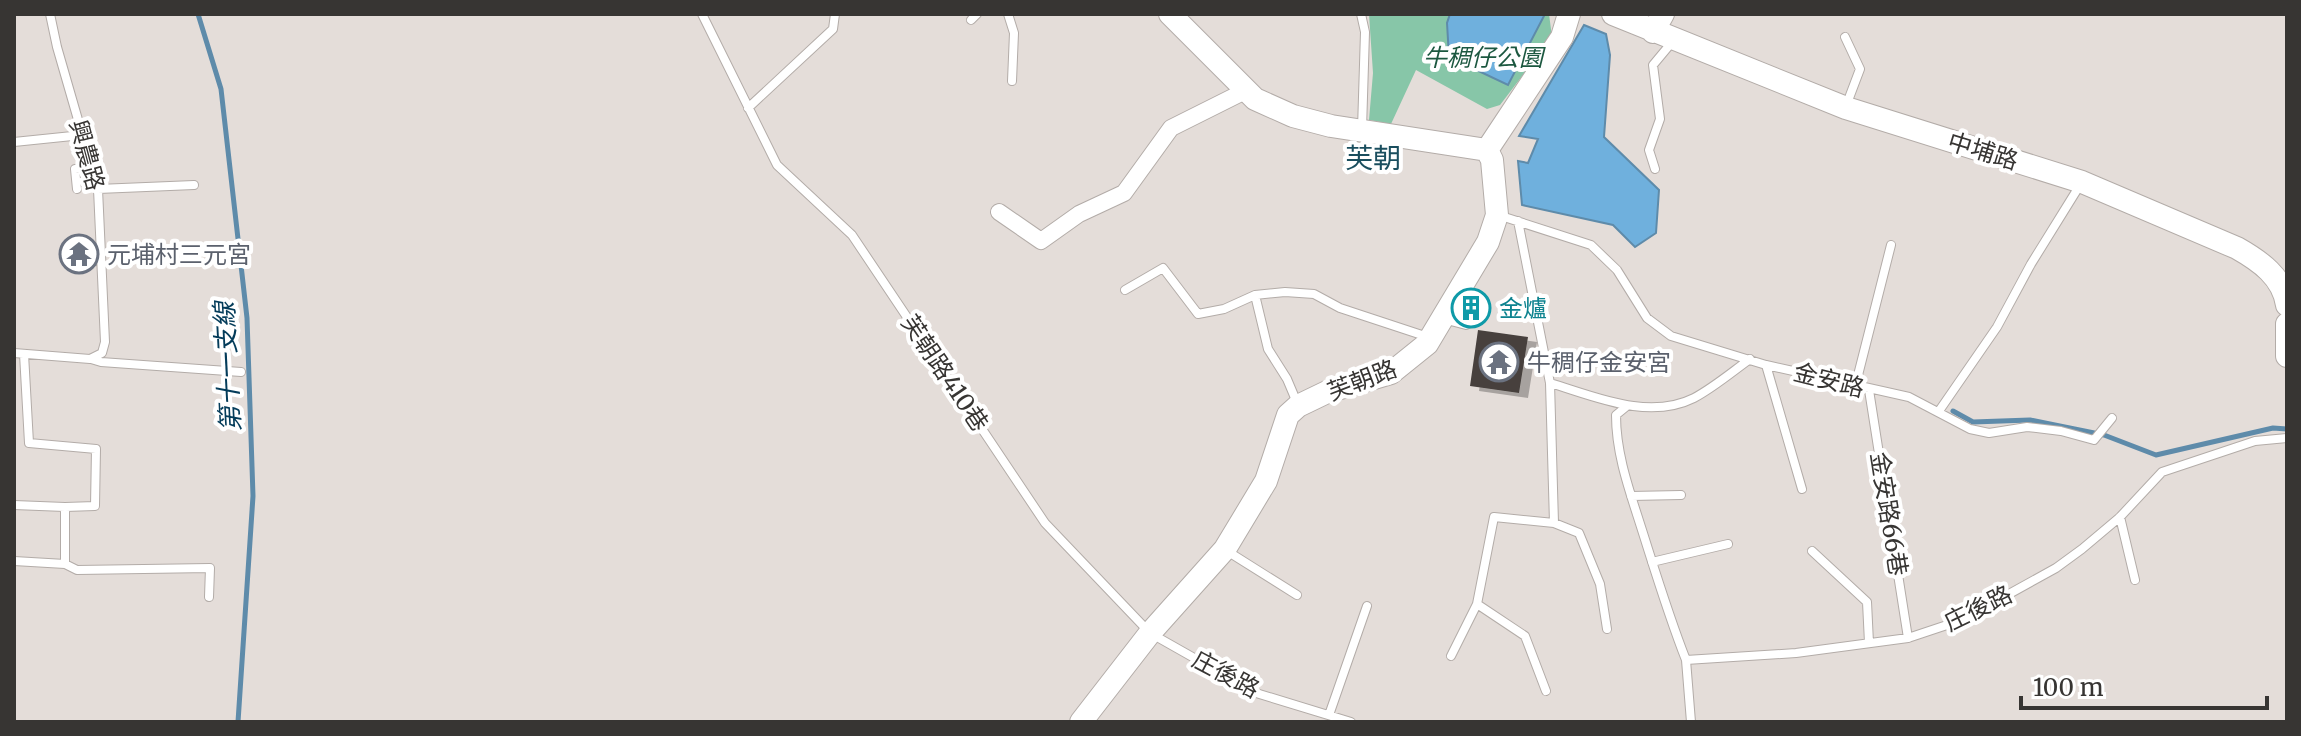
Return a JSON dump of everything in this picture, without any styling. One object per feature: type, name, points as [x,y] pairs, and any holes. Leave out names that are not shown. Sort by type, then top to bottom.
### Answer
[{"type":"street","points":[[1170,14],[1255,99],[1293,116],[1331,126],[1487,150],[1562,37],[1569,14]]},
{"type":"street","name":"中埔路","points":[[1613,14],[1663,29],[1846,108],[2082,182],[2237,248],[2272,273],[2285,291],[2287,305]]},
{"type":"street","points":[[999,212],[1041,241],[1079,214],[1124,193],[1171,128],[1247,90]]},
{"type":"street","name":"芙朝路","points":[[1081,722],[1150,633],[1225,549],[1266,481],[1288,415],[1298,406],[1327,392],[1391,373],[1427,344],[1488,242],[1508,218],[1487,150]]},
{"type":"street","points":[[2287,324],[2287,356]]},
{"type":"lane","name":"興農路","points":[[50,14],[98,189],[105,342],[102,353],[90,359]]},
{"type":"lane","name":"芙朝路410巷","points":[[702,14],[777,165],[852,235],[1045,523],[1150,633]]},
{"type":"lane","points":[[748,108],[833,29],[835,14]]},
{"type":"lane","points":[[1008,14],[1014,33],[1012,81]]},
{"type":"lane","points":[[1361,14],[1365,32],[1362,130]]},
{"type":"lane","points":[[1655,169],[1649,150],[1660,119],[1653,65],[1663,29]]},
{"type":"lane","points":[[1845,37],[1860,69],[1846,108]]},
{"type":"lane","points":[[14,142],[82,135]]},
{"type":"lane","points":[[77,189],[75,169],[92,167]]},
{"type":"lane","points":[[1939,411],[1997,327],[2031,264],[2082,182]]},
{"type":"lane","points":[[98,189],[194,185]]},
{"type":"lane","points":[[1508,218],[1550,383],[1554,523]]},
{"type":"lane","name":"金安路","points":[[1508,218],[1591,245],[1617,270],[1647,318],[1671,336],[1766,365],[1909,397],[1970,429],[1989,433],[2027,427],[2061,431],[2094,440],[2112,418]]},
{"type":"lane","points":[[1855,387],[1891,245]]},
{"type":"lane","points":[[1125,290],[1163,268],[1198,314],[1224,309],[1255,295],[1285,292],[1314,294],[1340,308],[1437,328],[1466,325],[1483,317]]},
{"type":"lane","points":[[1255,295],[1268,349],[1287,379],[1298,406]]},
{"type":"lane","points":[[14,353],[241,372]]},
{"type":"lane","points":[[14,505],[95,506],[96,449],[29,443],[24,354]]},
{"type":"lane","points":[[1550,383],[1627,406],[1662,407],[1693,399],[1750,359]]},
{"type":"lane","points":[[1766,365],[1802,489]]},
{"type":"lane","name":"金安路66巷","points":[[1869,390],[1908,638]]},
{"type":"lane","points":[[1627,406],[1616,415],[1616,437],[1662,599],[1686,660],[1691,722]]},
{"type":"lane","name":"庄後路","points":[[1686,660],[1796,653],[1908,638],[1962,620],[2056,568],[2120,517],[2162,472],[2255,441],[2287,438]]},
{"type":"lane","points":[[1631,496],[1681,495]]},
{"type":"lane","points":[[65,507],[65,564]]},
{"type":"lane","points":[[1451,656],[1477,604],[1494,517],[1554,523],[1579,533],[1600,584],[1607,629]]},
{"type":"lane","points":[[2120,517],[2135,580]]},
{"type":"lane","points":[[1652,562],[1728,544]]},
{"type":"lane","points":[[1225,549],[1297,595]]},
{"type":"lane","points":[[1812,551],[1867,602],[1869,643]]},
{"type":"lane","points":[[14,561],[65,564],[77,570],[210,568],[209,597]]},
{"type":"lane","points":[[1477,604],[1525,636],[1546,691]]},
{"type":"lane","points":[[1329,715],[1367,606]]},
{"type":"lane","name":"庄後路","points":[[1150,633],[1256,693],[1351,722]]},
{"type":"green space","name":"牛稠仔公園","points":[[1369,14],[1549,14],[1552,37],[1500,105],[1487,109],[1416,70],[1391,124],[1369,120],[1373,73]]},
{"type":"water","points":[[1450,14],[1545,14],[1508,85],[1449,57],[1447,23]]},
{"type":"water","points":[[1584,25],[1606,34],[1610,55],[1604,137],[1659,190],[1656,233],[1635,247],[1613,225],[1522,205],[1518,161],[1528,163],[1538,139],[1519,136]]},
{"type":"building","name":"元埔村三元宮","points":[[89,246],[90,261],[68,262],[67,247]]},
{"type":"building","name":"金爐","points":[[1471,299],[1480,308],[1471,317],[1462,308]]},
{"type":"building","name":"牛稠仔金安宮","points":[[1478,330],[1528,337],[1519,393],[1470,386]]},
{"type":"waterway","name":"第十一支線","points":[[198,14],[221,89],[247,318],[253,496],[238,722]]},
{"type":"waterway","points":[[1953,411],[1973,422],[2030,420],[2104,435],[2156,455],[2273,428],[2287,429]]},
{"type":"place","name":"元埔村三元宮","points":[[79,254]]},
{"type":"place","name":"金爐","points":[[1471,308]]},
{"type":"place","name":"牛稠仔金安宮","points":[[1499,362]]},
{"type":"district","name":"芙朝","points":[[1373,158]]}]
